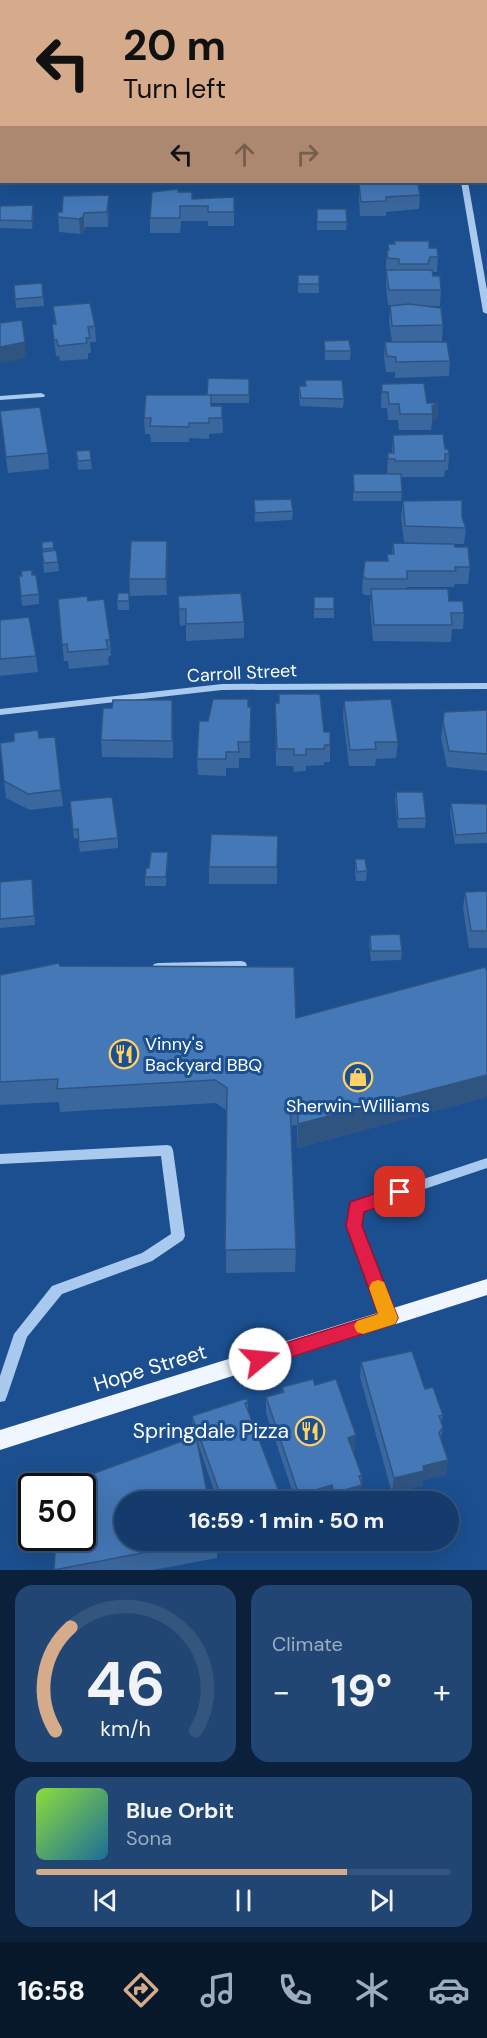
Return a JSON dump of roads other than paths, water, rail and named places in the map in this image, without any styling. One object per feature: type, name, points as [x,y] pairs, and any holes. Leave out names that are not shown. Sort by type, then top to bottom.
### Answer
[{"type":"main road","name":"Hope Street","points":[[0,1440],[487,1287]]},
{"type":"street","points":[[464,183],[485,290],[487,312]]},
{"type":"street","points":[[0,398],[41,395]]},
{"type":"street","name":"Carroll Street","points":[[0,712],[222,687],[487,686]]},
{"type":"street","points":[[146,967],[241,965]]},
{"type":"street","points":[[0,1160],[167,1150],[178,1236],[147,1257],[57,1290],[21,1334],[0,1396]]},
{"type":"street","points":[[389,1318],[354,1226],[356,1207],[487,1163]]},
{"type":"place","name":"Vinny's Backyard BBQ","points":[[124,1054]]},
{"type":"place","name":"Sherwin-Williams","points":[[358,1077]]},
{"type":"place","name":"Springdale Pizza","points":[[310,1431]]}]
